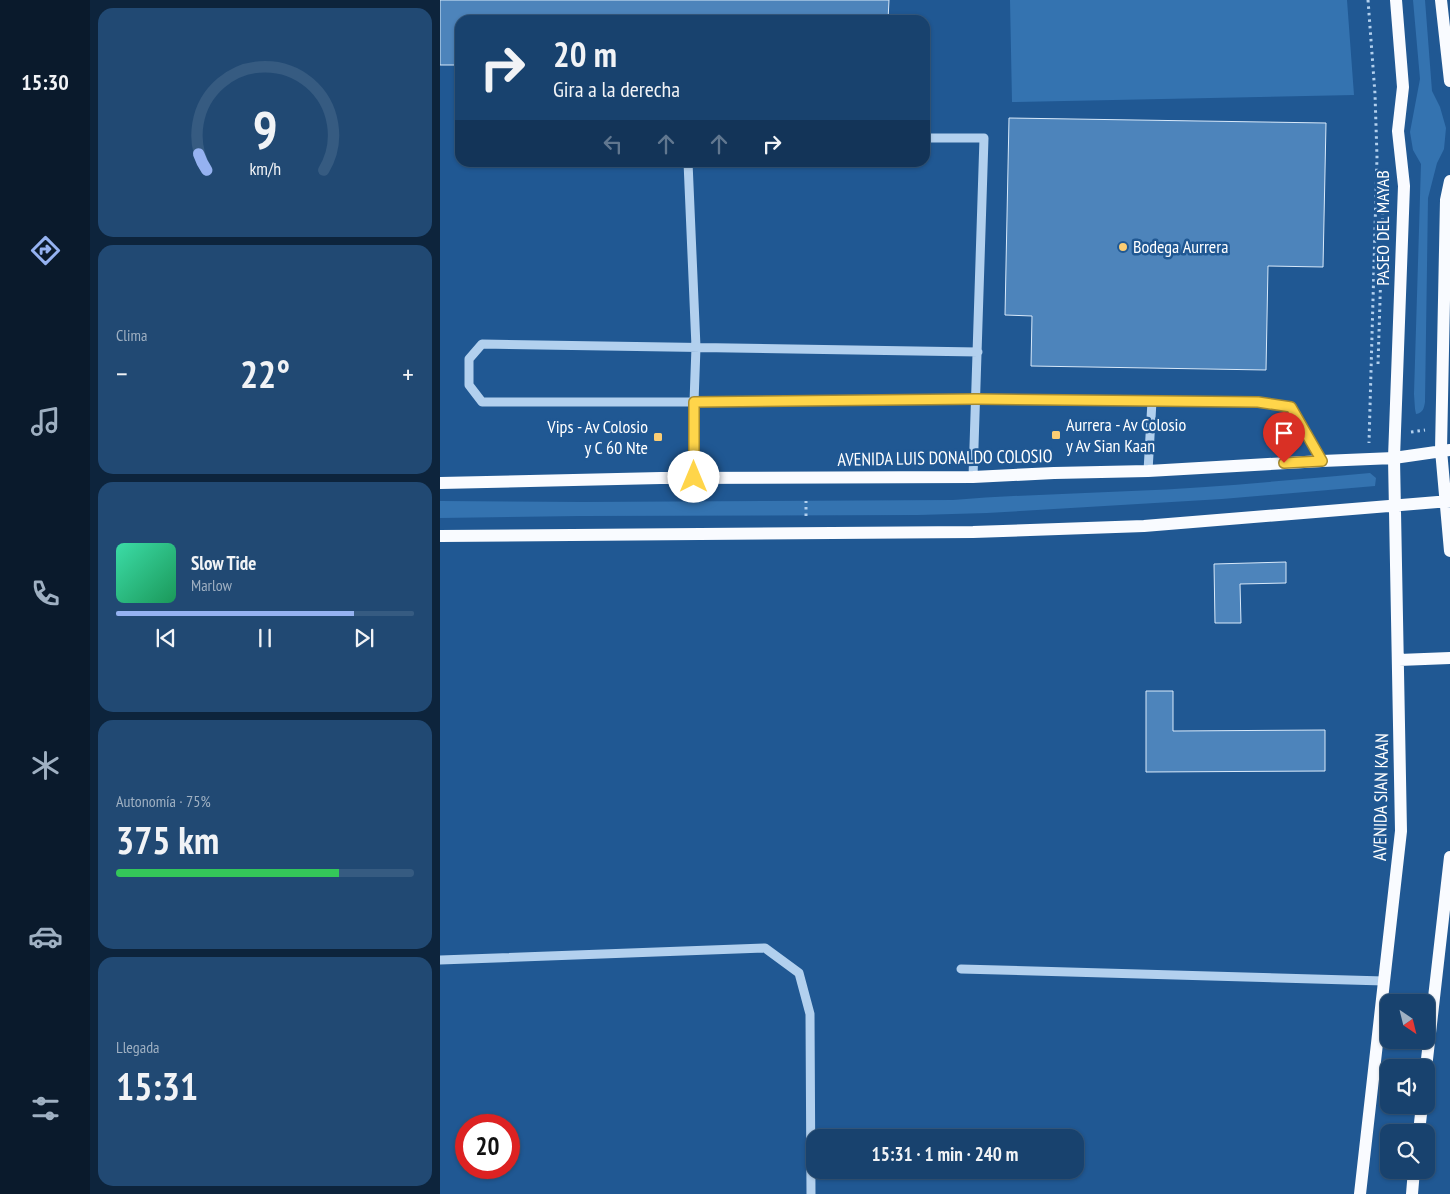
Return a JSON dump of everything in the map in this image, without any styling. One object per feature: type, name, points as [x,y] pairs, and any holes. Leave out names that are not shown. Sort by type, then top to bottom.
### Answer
[{"type":"main road","name":"PASEO DEL MAYAB","points":[[1394,458],[1404,186],[1398,131],[1403,87],[1396,0]]},
{"type":"main road","points":[[1441,0],[1450,81]]},
{"type":"main road","points":[[1450,181],[1446,200],[1446,450],[1450,552]]},
{"type":"main road","name":"AVENIDA LUIS DONALDO COLOSIO","points":[[440,483],[694,477],[973,478],[1394,458],[1446,450]]},
{"type":"main road","name":"AVENIDA SIAN KAAN","points":[[1360,1194],[1401,830],[1394,458]]},
{"type":"main road","points":[[440,536],[982,532],[1144,526],[1448,502]]},
{"type":"main road","points":[[1399,660],[1450,658]]},
{"type":"main road","points":[[1427,1059],[1450,857]]},
{"type":"main road","points":[[1412,1194],[1413,1179]]},
{"type":"street","points":[[930,138],[984,138],[973,478]]},
{"type":"street","points":[[688,167],[696,347],[694,477]]},
{"type":"street","points":[[978,352],[482,344],[469,359],[469,385],[482,402],[976,399],[1258,402],[1291,407],[1322,461]]},
{"type":"street","points":[[1148,471],[1152,401]]},
{"type":"street","points":[[440,960],[765,948],[799,973],[810,1014],[811,1194]]},
{"type":"street","points":[[961,969],[1384,980]]},
{"type":"path","points":[[1368,0],[1375,94],[1377,157],[1368,459]]},
{"type":"path","points":[[1378,368],[1384,172]]},
{"type":"path","points":[[806,501],[806,516]]},
{"type":"shaded area","points":[[1010,0],[1347,0],[1354,95],[1012,102]]},
{"type":"shaded area","points":[[1413,0],[1425,0],[1432,91],[1440,107],[1446,128],[1444,149],[1437,163],[1428,198],[1425,402],[1422,411],[1416,414],[1414,394],[1421,164],[1413,150],[1410,132],[1420,79]]},
{"type":"shaded area","points":[[1370,473],[1376,478],[1375,486],[1222,499],[987,513],[440,518],[440,501],[953,500],[1191,488]]},
{"type":"building","points":[[440,0],[889,0],[888,15],[455,15],[455,65],[440,65]]},
{"type":"building","points":[[1009,118],[1326,123],[1323,267],[1268,266],[1266,370],[1031,366],[1032,316],[1005,315]]},
{"type":"building","points":[[1286,562],[1286,583],[1240,584],[1241,623],[1215,623],[1214,564]]},
{"type":"building","points":[[1146,691],[1173,691],[1173,731],[1325,730],[1325,771],[1146,772]]},
{"type":"place","name":"Bodega Aurrera","points":[[1123,247]]},
{"type":"place","name":"Aurrera - Av Colosio y Av Sian Kaan","points":[[1056,435]]},
{"type":"place","name":"Vips - Av Colosio y C 60 Nte","points":[[658,437]]},
{"type":"route","points":[[694,477],[694,402],[976,399],[1258,402],[1291,407],[1322,461],[1284,463]]}]
